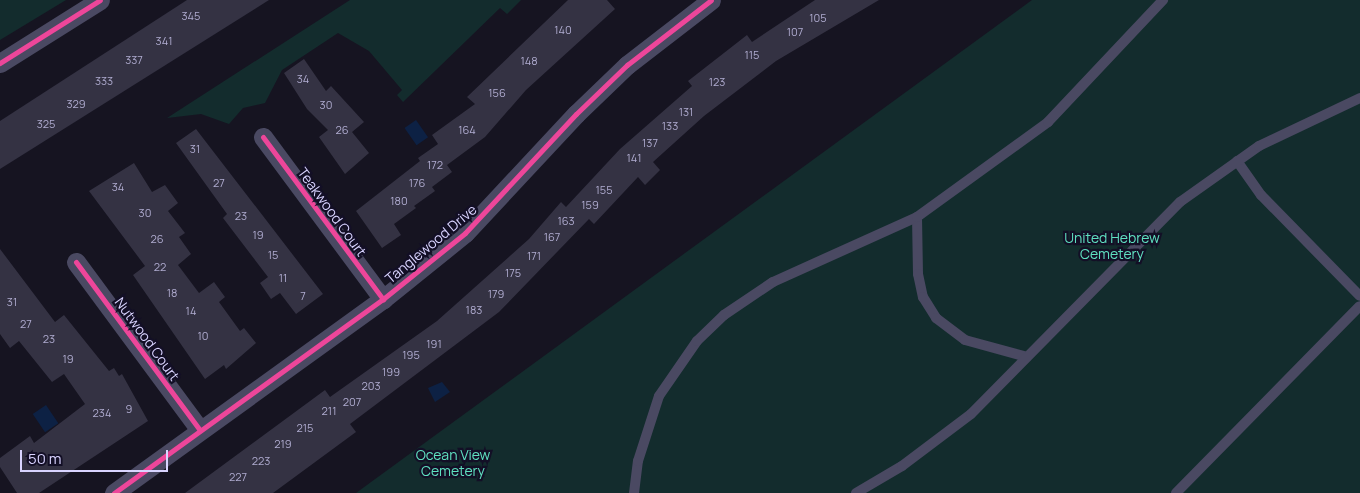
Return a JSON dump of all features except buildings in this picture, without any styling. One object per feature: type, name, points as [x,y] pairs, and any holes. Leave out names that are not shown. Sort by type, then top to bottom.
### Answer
[{"type":"street","points":[[0,63],[100,0]]},
{"type":"street","name":"Tanglewood Drive","points":[[114,493],[383,299],[465,234],[576,114],[626,65],[711,0]]},
{"type":"street","name":"Teakwood Court","points":[[263,137],[383,299]]},
{"type":"street","name":"Nutwood Court","points":[[76,262],[200,430]]},
{"type":"lane","points":[[634,493],[638,461],[659,396],[704,334],[724,315],[773,282],[917,217],[1048,122],[1163,0]]},
{"type":"lane","points":[[856,493],[902,466],[971,414],[1180,202],[1259,146],[1360,98]]},
{"type":"lane","points":[[1237,161],[1261,195],[1360,296]]},
{"type":"lane","points":[[917,217],[918,274],[923,297],[936,318],[965,340],[1027,357]]},
{"type":"lane","points":[[1176,493],[1360,306]]},
{"type":"green space","points":[[0,0],[66,0],[0,40]]},
{"type":"green space","points":[[350,0],[521,0],[507,14],[500,8],[403,102],[397,95],[402,90],[369,51],[338,33],[282,70],[265,103],[243,108],[229,124],[201,114],[167,118]]},
{"type":"green space","name":"United Hebrew Cemetery","points":[[1032,0],[1360,0],[1360,493],[356,493]]},
{"type":"water","points":[[416,120],[428,137],[417,145],[405,128]]},
{"type":"water","points":[[442,382],[450,392],[435,402],[428,388]]},
{"type":"water","points":[[46,405],[58,423],[45,432],[33,414]]},
{"type":"cycle path","points":[[0,63],[100,0]]},
{"type":"cycle path","points":[[114,493],[383,299],[465,233],[576,114],[627,65],[711,0]]},
{"type":"cycle path","points":[[263,137],[383,299]]},
{"type":"cycle path","points":[[76,262],[200,430]]},
{"type":"park label","name":"Ocean View Cemetery","points":[[453,464]]}]
